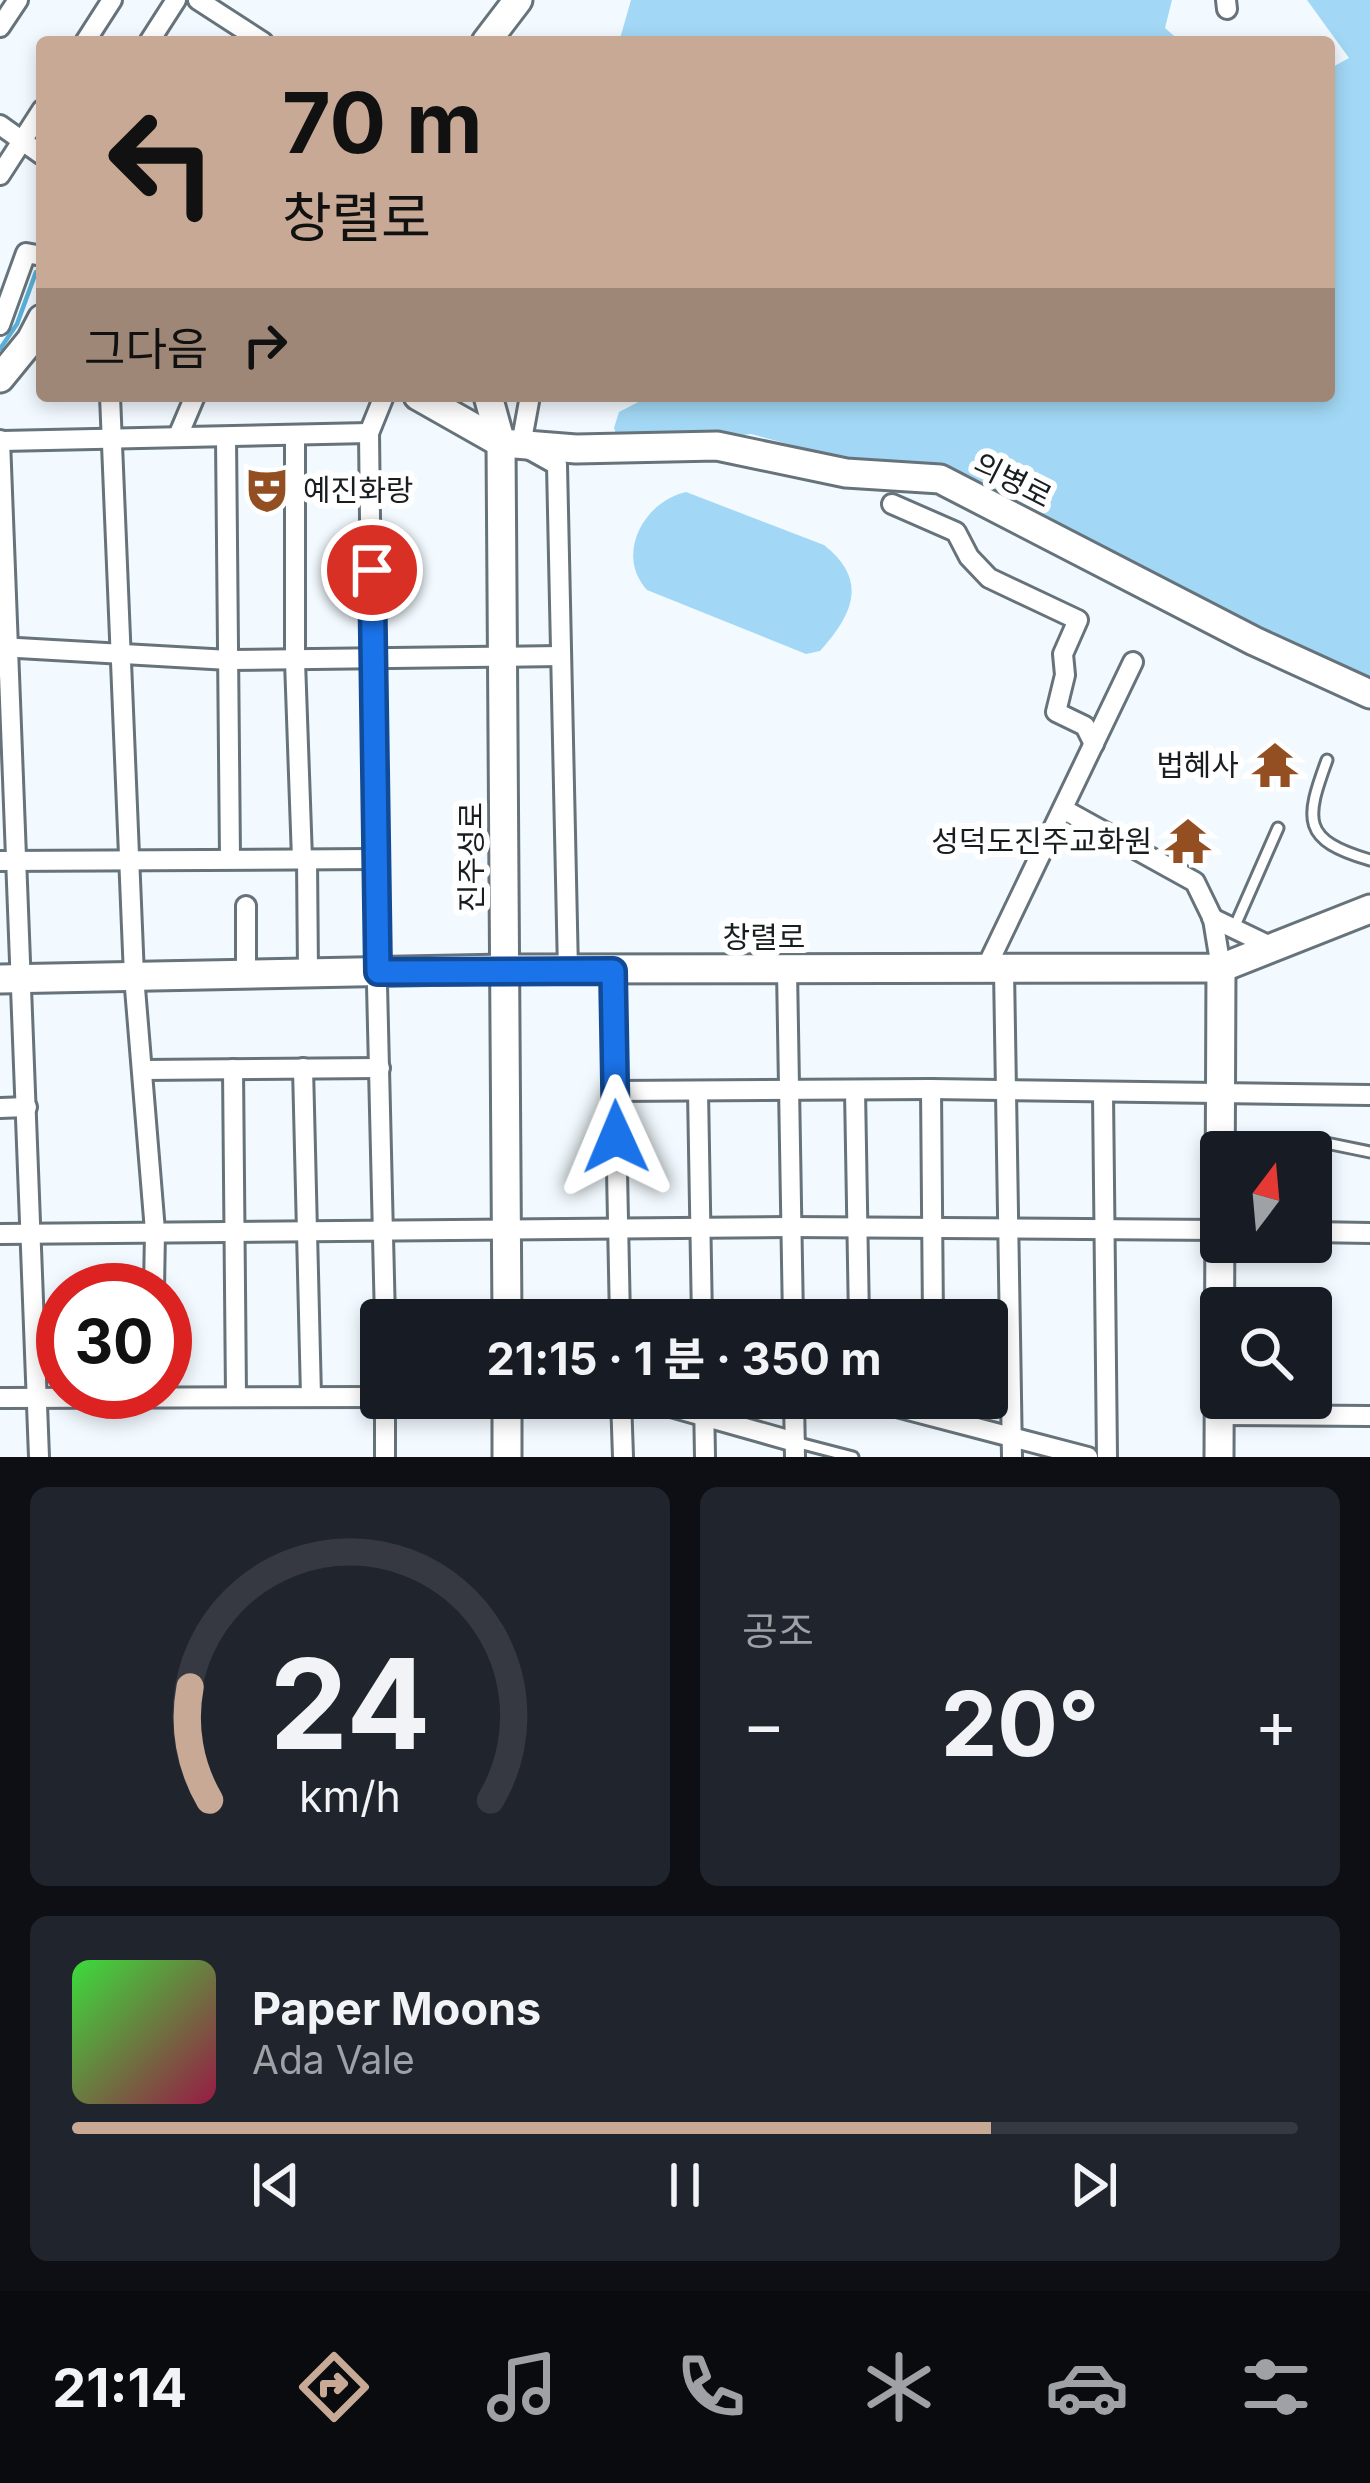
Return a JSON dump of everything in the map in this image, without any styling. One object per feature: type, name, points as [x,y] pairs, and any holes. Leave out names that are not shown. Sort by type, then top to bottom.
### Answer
[{"type":"street","points":[[0,27],[18,0]]},
{"type":"street","points":[[89,36],[112,0]]},
{"type":"street","points":[[153,36],[176,0]]},
{"type":"street","points":[[198,0],[247,36]]},
{"type":"street","points":[[491,36],[518,0]]},
{"type":"street","points":[[0,176],[36,120]]},
{"type":"street","points":[[0,125],[36,151]]},
{"type":"street","points":[[0,325],[26,253],[36,255]]},
{"type":"street","points":[[0,379],[36,332]]},
{"type":"street","points":[[110,402],[134,976],[154,1263]]},
{"type":"street","points":[[178,436],[192,402]]},
{"type":"street","points":[[382,402],[369,434],[385,1299]]},
{"type":"street","name":"의병로","points":[[430,402],[511,444],[576,449],[718,446],[846,473],[940,479],[1254,641],[1370,694]]},
{"type":"street","name":"진주성로","points":[[491,402],[511,444],[503,657],[506,1299]]},
{"type":"street","points":[[528,402],[511,444],[557,465],[568,970]]},
{"type":"street","points":[[0,1397],[36,1395],[27,1107],[12,978],[1,441],[369,434]]},
{"type":"street","points":[[226,437],[230,858]]},
{"type":"street","points":[[295,437],[296,661],[308,973]]},
{"type":"street","points":[[892,504],[956,532],[969,557],[989,578],[1078,620],[1064,654],[1065,675],[1056,712],[1085,726],[1094,744]]},
{"type":"street","points":[[5,647],[229,660],[561,656]]},
{"type":"street","points":[[1012,1447],[1006,1092],[995,969],[1133,662]]},
{"type":"street","points":[[1063,809],[1195,882],[1212,918],[1221,968],[1220,1131]]},
{"type":"street","points":[[9,861],[374,859]]},
{"type":"street","points":[[246,906],[246,974]]},
{"type":"street","name":"창렬로","points":[[12,978],[505,969],[1221,968],[1370,909]]},
{"type":"street","points":[[1212,918],[1274,948]]},
{"type":"street","points":[[787,970],[792,1299]]},
{"type":"street","points":[[613,971],[620,1299]]},
{"type":"street","points":[[143,1070],[380,1068]]},
{"type":"street","points":[[233,1069],[236,1396]]},
{"type":"street","points":[[303,1069],[311,1396]]},
{"type":"street","points":[[855,1090],[859,1299]]},
{"type":"street","points":[[931,1090],[932,1299]]},
{"type":"street","points":[[615,1091],[1370,1095]]},
{"type":"street","points":[[698,1091],[702,1299]]},
{"type":"street","points":[[1103,1093],[1107,1457]]},
{"type":"street","points":[[0,1108],[27,1107]]},
{"type":"street","points":[[0,1234],[790,1227],[1200,1230]]},
{"type":"street","points":[[1332,1233],[1370,1234]]},
{"type":"street","points":[[192,1395],[360,1397]]},
{"type":"street","points":[[1332,1416],[1370,1416]]},
{"type":"street","points":[[37,1419],[39,1457]]},
{"type":"street","points":[[384,1419],[385,1457]]},
{"type":"street","points":[[507,1419],[508,1457]]},
{"type":"street","points":[[621,1419],[622,1457]]},
{"type":"street","points":[[704,1419],[704,1457]]},
{"type":"street","points":[[728,1419],[795,1449],[794,1419]]},
{"type":"street","points":[[957,1419],[1012,1447],[1088,1457]]},
{"type":"street","points":[[1219,1419],[1219,1457]]},
{"type":"lane","points":[[1327,760],[1311,804],[1316,830],[1327,842],[1370,860]]},
{"type":"lane","points":[[1234,928],[1278,828]]},
{"type":"lane","points":[[1332,1144],[1370,1152]]},
{"type":"lane","points":[[795,1449],[853,1457]]},
{"type":"shaded area","points":[[631,0],[1172,0],[1165,28],[1174,36],[621,36]]},
{"type":"shaded area","points":[[1307,0],[1370,0],[1370,687],[1124,560],[873,467],[751,434],[686,441],[625,456],[614,428],[619,412],[638,402],[1335,402],[1335,66],[1349,58]]},
{"type":"shaded area","points":[[686,492],[824,545],[838,558],[847,571],[851,597],[841,623],[820,651],[806,654],[647,590],[634,561],[638,532],[657,507]]},
{"type":"waterway","points":[[0,349],[17,324],[36,272]]},
{"type":"place","name":"예진화랑","points":[[267,490]]},
{"type":"place","name":"법혜사","points":[[1275,765]]},
{"type":"place","name":"성덕도진주교화원","points":[[1188,841]]},
{"type":"route","points":[[372,570],[378,972],[613,971],[616,1137]]}]
